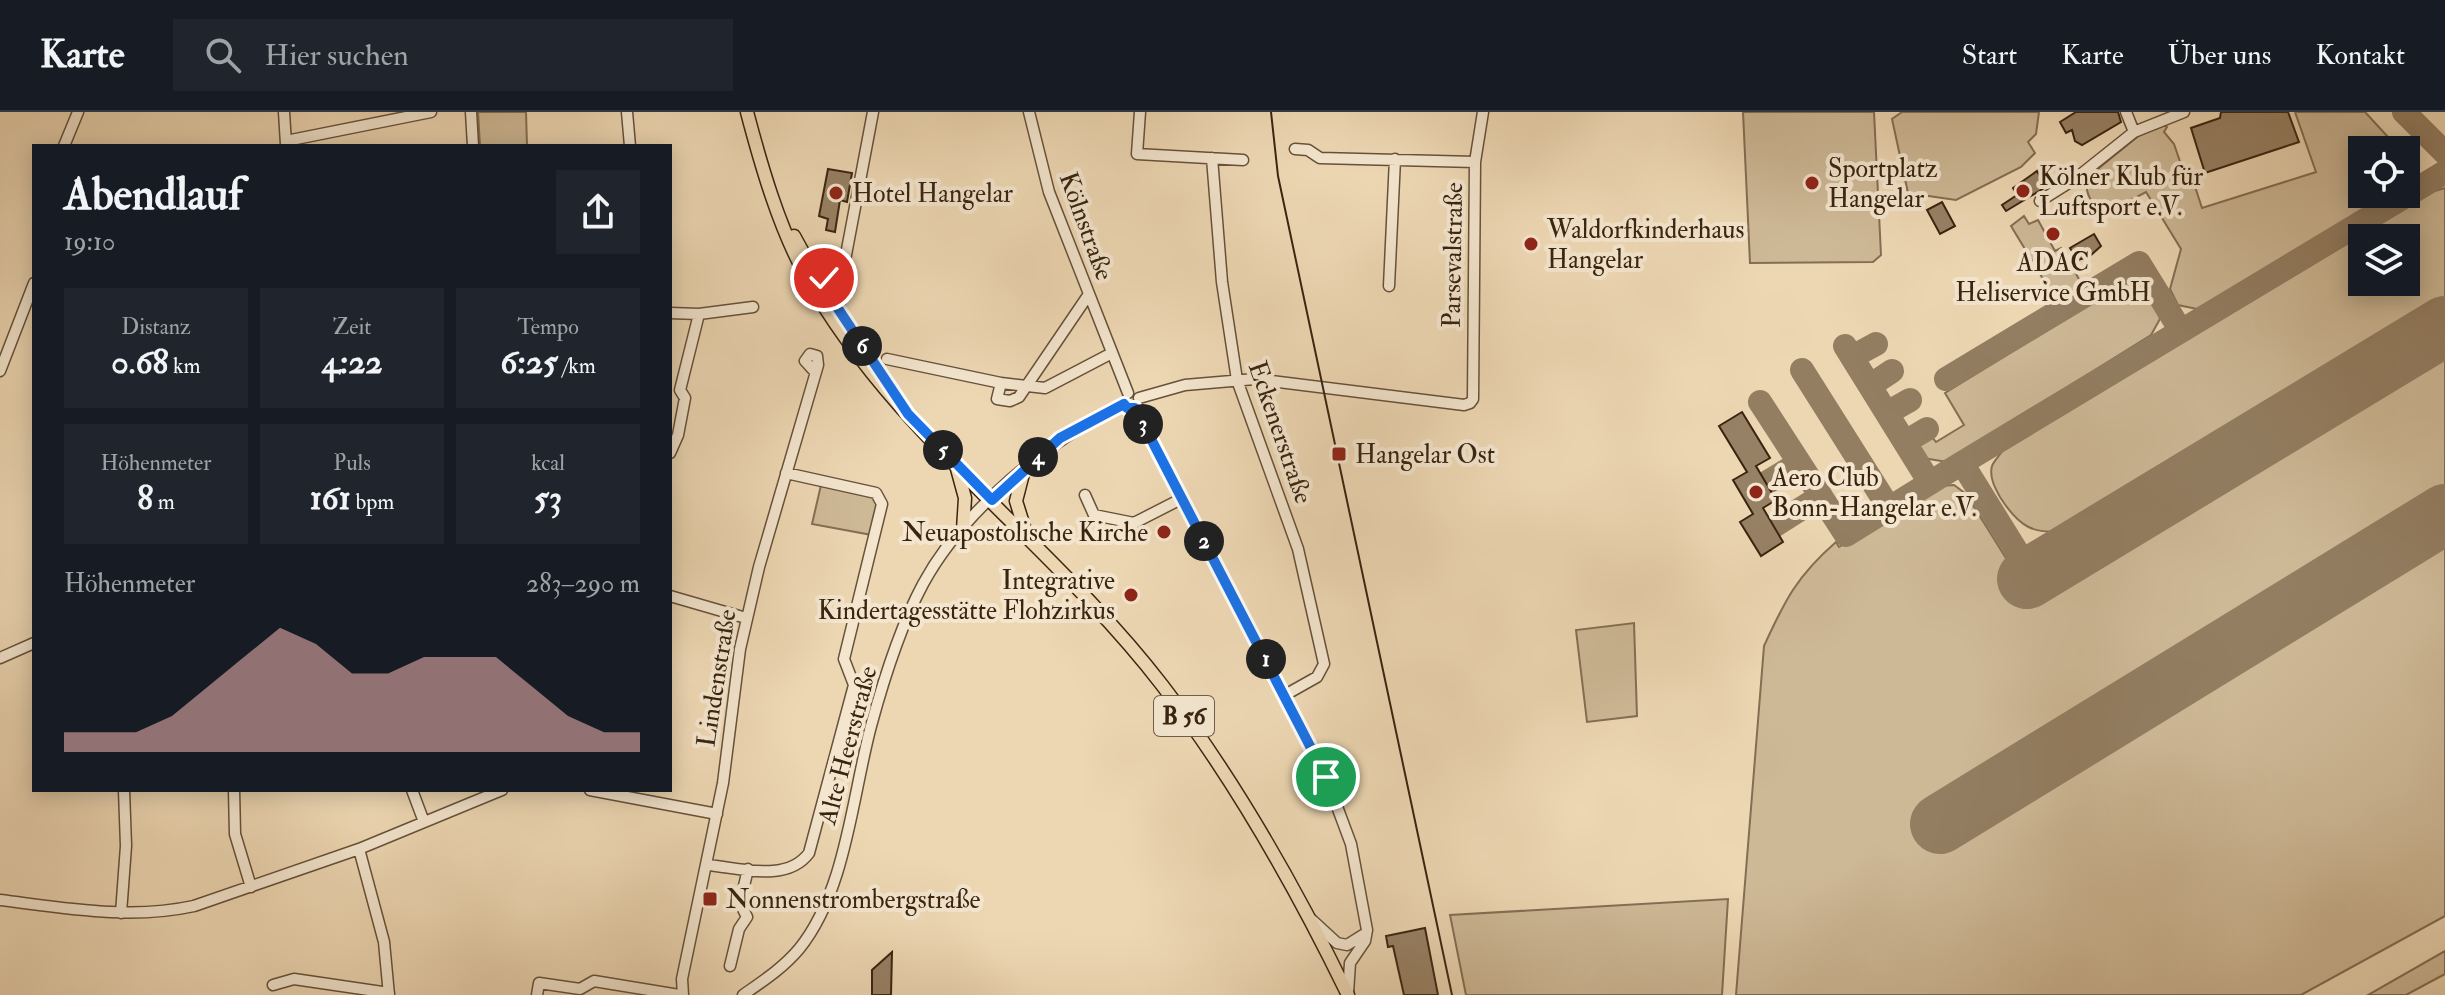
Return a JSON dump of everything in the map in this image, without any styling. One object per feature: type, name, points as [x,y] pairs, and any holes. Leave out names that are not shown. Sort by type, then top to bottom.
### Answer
[{"type":"main road","name":"B 56","points":[[747,112],[790,245],[824,307],[863,362],[908,414],[1085,596],[1161,684],[1249,809],[1310,918],[1348,995]]},
{"type":"main road","name":"B 56","points":[[779,209],[840,315],[908,414]]},
{"type":"main road","points":[[955,462],[965,498],[963,530]]},
{"type":"main road","points":[[1024,470],[1016,501],[1027,536]]},
{"type":"street","points":[[65,144],[78,112]]},
{"type":"street","points":[[284,112],[286,144],[431,112]]},
{"type":"street","points":[[471,112],[473,144]]},
{"type":"street","points":[[627,112],[631,144]]},
{"type":"street","points":[[840,315],[838,297],[873,112]]},
{"type":"street","name":"Kölnstraße","points":[[1029,112],[1049,192],[1112,353],[1126,398]]},
{"type":"street","points":[[1140,112],[1137,154],[1243,160]]},
{"type":"street","name":"Parsevalstraße","points":[[1237,380],[1300,383],[1464,405],[1473,399],[1475,162],[1483,112]]},
{"type":"street","points":[[2126,112],[2134,132]]},
{"type":"street","points":[[2040,201],[2075,179],[2134,132],[2184,112]]},
{"type":"street","points":[[1295,149],[1308,150],[1320,158],[1475,162]]},
{"type":"street","name":"Eckenerstraße","points":[[1212,158],[1222,282],[1237,380],[1298,549],[1324,664],[1317,677],[1285,695]]},
{"type":"street","points":[[1389,286],[1395,159]]},
{"type":"street","points":[[813,271],[830,278],[845,262]]},
{"type":"street","points":[[0,371],[32,288]]},
{"type":"street","points":[[1001,383],[997,399],[1010,401],[1019,397],[1039,363],[1089,294]]},
{"type":"street","points":[[672,313],[699,314],[753,307]]},
{"type":"street","points":[[672,448],[678,435],[685,398],[675,389],[699,314]]},
{"type":"street","points":[[887,359],[1001,383],[1045,388],[1112,353]]},
{"type":"street","name":"Lindenstraße","points":[[681,995],[717,814],[746,618],[815,372]]},
{"type":"street","points":[[1137,403],[1185,385],[1237,380]]},
{"type":"street","points":[[992,500],[1060,438],[1134,393],[1181,499],[1285,695],[1337,804],[1351,844],[1367,930],[1365,941],[1350,963],[1348,995]]},
{"type":"street","points":[[708,865],[782,872],[802,862],[809,853],[854,685],[844,659],[882,504],[876,493],[786,473]]},
{"type":"street","points":[[1085,495],[1094,515],[1134,523],[1181,499]]},
{"type":"street","name":"Alte Heerstraße","points":[[743,995],[788,961],[823,910],[836,876],[871,724],[923,584],[938,560],[992,500]]},
{"type":"street","points":[[672,597],[746,618]]},
{"type":"street","points":[[0,658],[32,644]]},
{"type":"street","points":[[121,913],[126,846],[124,792]]},
{"type":"street","points":[[234,792],[235,834],[251,887]]},
{"type":"street","points":[[413,792],[424,822]]},
{"type":"street","points":[[0,900],[121,913],[166,912],[251,887],[359,849],[485,792]]},
{"type":"street","points":[[625,793],[717,814]]},
{"type":"street","points":[[273,985],[294,979],[389,994],[384,942],[359,849]]},
{"type":"street","points":[[730,966],[739,929],[747,917],[740,903],[748,869]]},
{"type":"street","points":[[1310,918],[1337,943],[1347,945],[1361,939],[1367,930]]},
{"type":"street","points":[[537,995],[539,983],[580,992],[594,981],[681,995]]},
{"type":"shaded area","points":[[478,112],[526,112],[527,144],[480,144]]},
{"type":"shaded area","name":"Sportplatz Hangelar","points":[[1743,112],[1874,112],[1881,255],[1873,262],[1750,263]]},
{"type":"shaded area","points":[[1902,112],[2039,112],[2036,134],[2028,142],[2035,153],[2021,167],[1956,200],[1908,193],[1892,119]]},
{"type":"shaded area","points":[[2295,112],[2365,112],[2387,136],[2348,136],[2348,208],[2366,208],[2197,309],[2178,305],[2170,289],[2181,249],[2146,192],[2129,201],[2100,209],[2088,195],[2087,186],[2088,177],[2141,134],[2164,125],[2167,127],[2164,132],[2174,144],[2185,176],[2191,174],[2202,208],[2316,172]]},
{"type":"shaded area","points":[[2445,188],[2445,305],[2069,530],[2046,532],[2028,527],[2007,507],[1996,490],[1991,474],[1993,464],[2003,450],[2348,243],[2348,296],[2420,296],[2420,224],[2380,224],[2407,208],[2420,208],[2420,200]]},
{"type":"shaded area","points":[[2024,216],[2029,224],[2038,220],[2055,251],[2061,248],[2083,286],[2057,302],[2011,226]]},
{"type":"shaded area","points":[[2128,280],[2145,290],[2155,306],[2160,319],[2151,335],[1947,462],[1923,458],[1913,442],[1924,436],[1932,437],[1936,442],[1964,425],[1945,393]]},
{"type":"shaded area","points":[[2445,351],[2445,916],[2301,995],[1736,995],[1764,646],[1793,590],[1811,566],[1836,542],[1839,547],[1940,486],[1954,485],[1966,494],[2032,600]]},
{"type":"shaded area","points":[[821,485],[874,497],[880,505],[872,535],[812,524]]},
{"type":"shaded area","points":[[1634,623],[1637,716],[1587,722],[1576,630]]},
{"type":"shaded area","points":[[1728,899],[1722,995],[1466,995],[1450,915]]},
{"type":"shaded area","points":[[2445,951],[2445,974],[2406,995],[2368,995]]},
{"type":"building","points":[[2076,112],[2118,112],[2121,122],[2082,145],[2075,141],[2072,130],[2066,133],[2060,122]]},
{"type":"building","points":[[2221,112],[2288,112],[2299,142],[2205,173],[2191,128],[2220,118]]},
{"type":"building","name":"Hotel Hangelar","points":[[828,169],[852,173],[847,202],[840,200],[835,232],[826,230],[828,219],[819,216]]},
{"type":"building","points":[[2037,171],[2046,187],[2006,211],[2002,205],[2017,195],[2013,188]]},
{"type":"building","points":[[1942,202],[1955,226],[1940,234],[1927,210]]},
{"type":"building","points":[[2094,234],[2101,246],[2090,256],[2078,260],[2070,248]]},
{"type":"building","name":"Aero Club Bonn-Hangelar e.V.","points":[[1742,412],[1770,458],[1756,466],[1776,500],[1763,508],[1783,542],[1761,556],[1740,522],[1753,514],[1733,480],[1747,472],[1719,426]]},
{"type":"building","points":[[1425,928],[1438,995],[1404,995],[1393,946],[1388,947],[1386,936]]},
{"type":"building","points":[[892,952],[891,995],[872,995],[872,970]]},
{"type":"taxiway","points":[[2404,112],[2445,153]]},
{"type":"taxiway","points":[[2032,576],[1962,463],[2445,172]]},
{"type":"taxiway","points":[[1946,379],[2139,263],[2181,331]]},
{"type":"taxiway","points":[[1852,357],[1876,344]]},
{"type":"taxiway","points":[[1845,346],[1930,483]]},
{"type":"taxiway","points":[[1802,370],[1889,508]]},
{"type":"taxiway","points":[[1871,385],[1892,371]]},
{"type":"taxiway","points":[[1887,413],[1910,400]]},
{"type":"taxiway","points":[[1760,402],[1846,535],[1962,463]]},
{"type":"taxiway","points":[[1905,442],[1927,429]]},
{"type":"taxiway","points":[[1766,483],[1799,463]]},
{"type":"taxiway","points":[[1774,526],[1821,496]]},
{"type":"runway","points":[[2027,579],[2445,326]]},
{"type":"runway","points":[[1940,824],[2445,514]]},
{"type":"tram line","points":[[1271,112],[1278,176],[1452,995]]},
{"type":"place","name":"Sportplatz Hangelar","points":[[1812,183]]},
{"type":"place","name":"Kölner Klub für Luftsport e.V.","points":[[2023,191]]},
{"type":"place","name":"Hotel Hangelar","points":[[836,193]]},
{"type":"place","name":"ADAC Heliservice GmbH","points":[[2053,234]]},
{"type":"place","name":"Waldorfkinderhaus Hangelar","points":[[1531,244]]},
{"type":"place","name":"Hangelar Ost","points":[[1339,454]]},
{"type":"place","name":"Aero Club Bonn-Hangelar e.V.","points":[[1756,492]]},
{"type":"place","name":"Neuapostolische Kirche","points":[[1164,532]]},
{"type":"place","name":"Integrative Kindertagesstätte Flohzirkus","points":[[1131,595]]},
{"type":"place","name":"Nonnenstrombergstraße","points":[[710,899]]},
{"type":"route","points":[[824,278],[813,271],[908,414],[992,500],[1060,438],[1124,404],[1127,408],[1135,408],[1326,777]]}]
